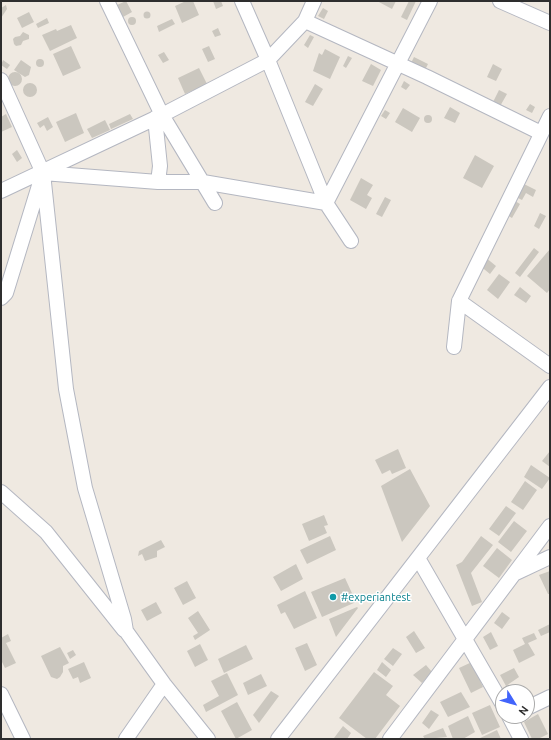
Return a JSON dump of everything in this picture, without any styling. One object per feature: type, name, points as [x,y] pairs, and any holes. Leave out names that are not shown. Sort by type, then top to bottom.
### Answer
[{"type":"street","points":[[107,1],[158,117],[203,182],[215,203]]},
{"type":"street","points":[[242,1],[268,60],[326,203],[351,241]]},
{"type":"street","points":[[1,191],[43,173],[158,117],[268,60],[305,21],[314,1]]},
{"type":"street","points":[[326,203],[430,1]]},
{"type":"street","points":[[500,1],[550,23]]},
{"type":"street","points":[[305,21],[397,63],[541,133]]},
{"type":"street","points":[[1,80],[43,173],[66,389],[85,488],[124,619],[126,631]]},
{"type":"street","points":[[454,347],[459,301],[550,116]]},
{"type":"street","points":[[158,117],[160,166],[158,182]]},
{"type":"street","points":[[43,173],[158,182],[203,182],[326,203]]},
{"type":"street","points":[[1,298],[6,293],[43,173]]},
{"type":"street","points":[[459,301],[550,366]]},
{"type":"street","points":[[278,739],[550,386]]},
{"type":"street","points":[[1,492],[46,532],[126,631],[164,684],[208,739]]},
{"type":"street","points":[[390,739],[550,526]]},
{"type":"street","points":[[513,574],[550,556]]},
{"type":"street","points":[[418,558],[495,691]]},
{"type":"street","points":[[126,739],[164,684]]},
{"type":"street","points":[[535,705],[550,698]]},
{"type":"street","points":[[2,699],[23,739]]},
{"type":"street","points":[[513,724],[520,739]]},
{"type":"building","points":[[126,1],[132,12],[123,17],[117,5]]},
{"type":"building","points":[[186,1],[193,1],[199,15],[182,23],[175,6]]},
{"type":"building","points":[[213,1],[221,1],[223,6],[216,9]]},
{"type":"building","points":[[377,1],[396,1],[392,9]]},
{"type":"building","points":[[409,1],[416,1],[407,20],[401,17]]},
{"type":"building","points":[[6,5],[7,9],[1,18],[1,8]]},
{"type":"building","points":[[323,8],[328,11],[324,19],[318,16]]},
{"type":"building","points":[[147,11],[150,12],[150,18],[147,19],[144,18],[143,15],[144,12]]},
{"type":"building","points":[[29,12],[34,22],[22,28],[17,18]]},
{"type":"building","points":[[132,17],[135,18],[135,24],[132,25],[129,24],[128,21],[129,18]]},
{"type":"building","points":[[47,18],[49,23],[38,28],[36,24]]},
{"type":"building","points":[[172,19],[175,24],[159,32],[157,26]]},
{"type":"building","points":[[71,25],[77,38],[50,51],[42,35]]},
{"type":"building","points":[[218,28],[221,35],[215,37],[212,31]]},
{"type":"building","points":[[23,32],[29,35],[29,39],[23,41],[21,45],[16,46],[13,39],[20,36]]},
{"type":"building","points":[[310,35],[314,37],[308,48],[304,45]]},
{"type":"building","points":[[71,46],[81,68],[63,76],[53,54]]},
{"type":"building","points":[[209,46],[215,59],[208,62],[202,49]]},
{"type":"building","points":[[325,49],[340,57],[330,79],[313,71],[319,53],[322,55]]},
{"type":"building","points":[[164,52],[169,60],[163,63],[158,55]]},
{"type":"building","points":[[348,56],[352,58],[346,68],[343,66]]},
{"type":"building","points":[[414,57],[428,64],[425,70],[411,63]]},
{"type":"building","points":[[38,59],[42,59],[44,63],[42,67],[38,67],[36,65],[36,61]]},
{"type":"building","points":[[3,60],[10,65],[7,69],[1,65]]},
{"type":"building","points":[[21,60],[31,67],[29,75],[25,77],[14,70]]},
{"type":"building","points":[[371,64],[381,70],[373,86],[362,81]]},
{"type":"building","points":[[493,64],[502,69],[496,81],[487,77]]},
{"type":"building","points":[[199,68],[207,84],[185,94],[178,78]]},
{"type":"building","points":[[15,72],[20,74],[22,79],[20,84],[15,86],[10,84],[8,79],[10,74]]},
{"type":"building","points":[[404,81],[410,85],[406,90],[401,87]]},
{"type":"building","points":[[30,83],[35,85],[37,90],[35,95],[30,97],[25,95],[23,90],[25,85]]},
{"type":"building","points":[[315,84],[323,89],[313,106],[305,102]]},
{"type":"building","points":[[499,90],[507,94],[499,108],[492,104]]},
{"type":"building","points":[[530,104],[535,107],[532,113],[526,110]]},
{"type":"building","points":[[450,107],[460,113],[455,123],[444,118]]},
{"type":"building","points":[[403,108],[420,118],[412,132],[395,122]]},
{"type":"building","points":[[385,110],[390,113],[386,119],[381,116]]},
{"type":"building","points":[[76,113],[84,133],[65,142],[56,122]]},
{"type":"building","points":[[6,114],[12,127],[1,132],[1,117]]},
{"type":"building","points":[[130,114],[133,119],[111,129],[109,124]]},
{"type":"building","points":[[428,115],[431,116],[431,122],[428,123],[425,122],[424,119],[425,116]]},
{"type":"building","points":[[48,117],[53,127],[47,131],[44,125],[40,128],[37,123]]},
{"type":"building","points":[[105,120],[110,130],[92,138],[87,129]]},
{"type":"building","points":[[17,150],[22,158],[17,162],[12,154]]},
{"type":"building","points":[[475,155],[494,166],[482,188],[463,178]]},
{"type":"building","points":[[361,178],[373,185],[367,195],[372,198],[366,209],[350,200]]},
{"type":"building","points":[[524,184],[536,190],[533,197],[526,193],[522,200],[516,197]]},
{"type":"building","points":[[385,197],[391,200],[382,217],[376,214]]},
{"type":"building","points":[[515,201],[520,204],[512,218],[507,215]]},
{"type":"building","points":[[540,213],[546,216],[539,229],[534,226]]},
{"type":"building","points":[[534,248],[539,252],[520,277],[515,273]]},
{"type":"building","points":[[550,249],[550,289],[547,293],[527,276]]},
{"type":"building","points":[[485,257],[496,266],[490,274],[479,265]]},
{"type":"building","points":[[499,274],[510,282],[498,299],[487,290]]},
{"type":"building","points":[[520,287],[531,296],[526,303],[514,295]]},
{"type":"building","points":[[398,449],[406,468],[392,474],[390,470],[382,474],[375,460]]},
{"type":"building","points":[[550,451],[550,467],[542,461]]},
{"type":"building","points":[[531,465],[550,478],[542,489],[524,477]]},
{"type":"building","points":[[410,469],[430,506],[402,542],[381,486]]},
{"type":"building","points":[[525,481],[537,490],[523,510],[511,502]]},
{"type":"building","points":[[506,506],[516,513],[499,536],[489,529]]},
{"type":"building","points":[[324,515],[328,525],[324,526],[327,533],[309,541],[302,524]]},
{"type":"building","points":[[514,521],[527,531],[511,552],[498,542]]},
{"type":"building","points":[[330,536],[336,550],[307,564],[300,550]]},
{"type":"building","points":[[481,536],[493,545],[471,573],[482,602],[472,606],[456,565],[462,562]]},
{"type":"building","points":[[161,540],[165,547],[157,551],[157,557],[145,561],[142,554],[138,556],[139,551]]},
{"type":"building","points":[[497,548],[512,560],[499,578],[483,566]]},
{"type":"building","points":[[296,564],[303,579],[281,591],[273,577]]},
{"type":"building","points":[[550,571],[550,594],[548,594],[539,575]]},
{"type":"building","name":"#experiantest","points":[[345,578],[356,602],[322,617],[311,592]]},
{"type":"building","points":[[187,581],[196,598],[183,605],[174,588]]},
{"type":"building","points":[[305,591],[317,618],[294,629],[285,612],[281,614],[277,605]]},
{"type":"building","points":[[156,602],[162,613],[147,621],[141,610]]},
{"type":"building","points":[[357,607],[358,608],[336,637],[329,619]]},
{"type":"building","points":[[198,611],[210,630],[195,640],[193,636],[198,633],[188,618]]},
{"type":"building","points":[[502,612],[510,618],[502,629],[494,623]]},
{"type":"building","points":[[550,624],[550,632],[541,636],[538,630]]},
{"type":"building","points":[[414,631],[425,648],[416,653],[406,637]]},
{"type":"building","points":[[491,632],[498,646],[490,650],[483,637]]},
{"type":"building","points":[[534,633],[537,639],[528,643],[535,655],[519,663],[513,650],[525,644],[522,638]]},
{"type":"building","points":[[8,634],[11,641],[6,643],[16,663],[5,668],[1,660],[1,638]]},
{"type":"building","points":[[307,643],[317,665],[305,671],[295,648]]},
{"type":"building","points":[[200,644],[208,660],[195,667],[187,651]]},
{"type":"building","points":[[246,645],[253,659],[224,673],[218,659]]},
{"type":"building","points":[[60,647],[69,663],[63,666],[63,672],[57,679],[51,677],[41,656]]},
{"type":"building","points":[[393,648],[402,654],[393,666],[384,659]]},
{"type":"building","points":[[73,650],[76,655],[70,659],[67,653]]},
{"type":"building","points":[[84,662],[91,678],[80,683],[78,677],[73,679],[68,669]]},
{"type":"building","points":[[382,662],[391,670],[386,677],[377,670]]},
{"type":"building","points":[[472,662],[483,687],[471,693],[459,668]]},
{"type":"building","points":[[426,665],[432,672],[422,683],[413,675]]},
{"type":"building","points":[[514,668],[519,677],[509,684],[505,684],[500,675]]},
{"type":"building","points":[[374,672],[393,686],[386,695],[400,706],[375,739],[367,739],[339,718]]},
{"type":"building","points":[[227,673],[238,695],[206,712],[203,705],[219,696],[211,681]]},
{"type":"building","points":[[261,674],[267,686],[248,695],[243,683]]},
{"type":"building","points":[[271,691],[279,696],[259,723],[253,715]]},
{"type":"building","points":[[461,692],[470,707],[448,717],[440,702]]},
{"type":"building","points":[[237,702],[252,730],[236,739],[221,711]]},
{"type":"building","points":[[490,705],[495,716],[495,724],[499,724],[500,727],[482,735],[472,713]]},
{"type":"building","points":[[431,710],[439,715],[429,729],[422,723]]},
{"type":"building","points":[[538,714],[548,734],[538,739],[532,739],[525,724],[535,724],[535,716]]},
{"type":"building","points":[[468,716],[475,732],[463,739],[453,739],[448,726]]},
{"type":"building","points":[[343,726],[351,733],[347,739],[335,739],[334,738]]},
{"type":"building","points":[[443,728],[447,737],[425,739],[423,736]]},
{"type":"building","points":[[497,730],[501,739],[478,739]]},
{"type":"place","name":"#experiantest","points":[[333,597]]}]
